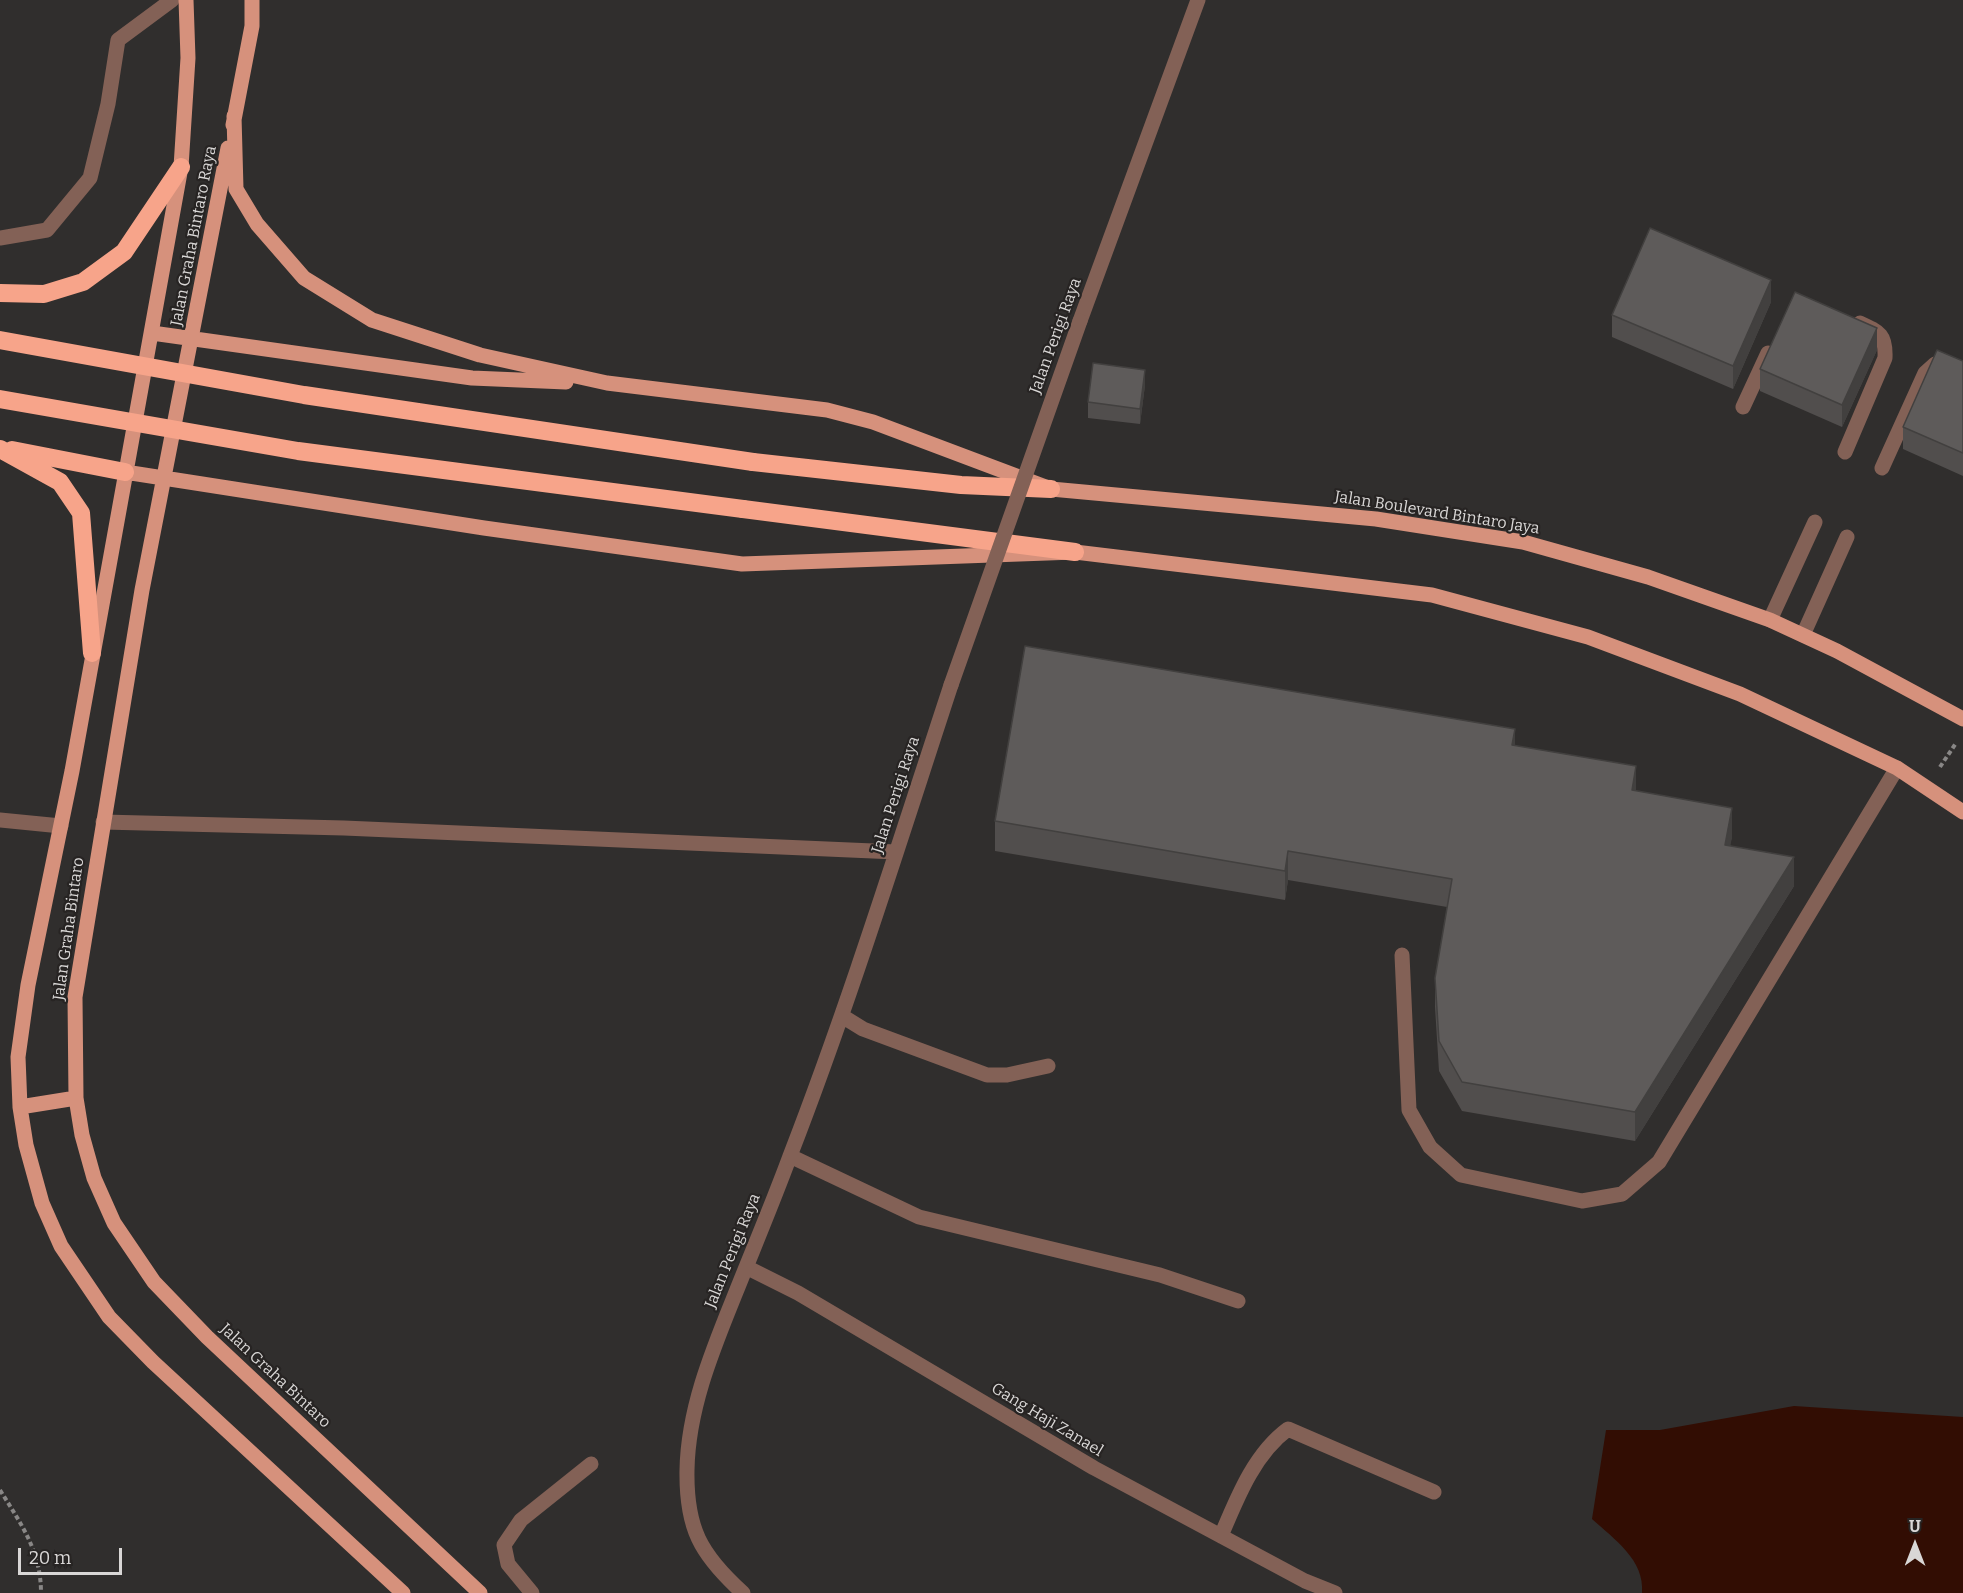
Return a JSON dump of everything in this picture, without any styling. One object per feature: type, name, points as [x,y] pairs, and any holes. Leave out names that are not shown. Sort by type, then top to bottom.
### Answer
[{"type":"highway","points":[[0,293],[44,294],[84,282],[124,252],[181,167]]},
{"type":"highway","points":[[0,340],[304,395],[753,462],[961,485],[1051,489]]},
{"type":"highway","points":[[0,399],[298,451],[1075,552]]},
{"type":"highway","points":[[0,449],[125,472]]},
{"type":"highway","points":[[0,449],[60,482],[81,513],[92,653]]},
{"type":"main road","name":"Jalan Graha Bintaro Raya","points":[[125,472],[181,167],[188,58],[186,0]]},
{"type":"main road","name":"Jalan Graha Bintaro Raya","points":[[164,477],[193,338],[252,26],[252,0]]},
{"type":"main road","points":[[234,116],[236,189],[257,224],[304,278],[372,320],[480,355],[607,383]]},
{"type":"main road","points":[[152,333],[472,378],[607,383]]},
{"type":"main road","name":"Jalan Boulevard Bintaro Jaya","points":[[607,383],[827,410],[873,422],[1051,489],[1376,519],[1523,543],[1648,577],[1770,620],[1963,719]]},
{"type":"main road","points":[[125,472],[484,528],[742,564],[1075,552],[1432,595],[1588,637],[1740,694],[1897,768],[1963,812]]},
{"type":"main road","name":"Jalan Graha Bintaro","points":[[125,472],[61,826],[28,985],[18,1057],[20,1107],[26,1145],[42,1203],[61,1246],[109,1317],[153,1362],[403,1593]]},
{"type":"main road","name":"Jalan Graha Bintaro","points":[[164,477],[75,997],[76,1098],[82,1135],[94,1178],[114,1222],[154,1282],[207,1337],[480,1593]]},
{"type":"main road","points":[[20,1107],[76,1098]]},
{"type":"street","points":[[0,238],[47,230],[90,178],[108,104],[118,40],[172,0]]},
{"type":"street","name":"Jalan Perigi Raya","points":[[742,1593],[717,1569],[697,1538],[688,1507],[687,1468],[693,1414],[717,1338],[790,1156],[842,1016],[951,685],[1080,321],[1198,0]]},
{"type":"street","points":[[1845,452],[1885,358],[1885,342],[1877,331],[1846,317]]},
{"type":"street","points":[[1743,407],[1775,337]]},
{"type":"street","points":[[1882,468],[1925,373],[1935,364],[1948,365],[1963,371]]},
{"type":"street","points":[[1770,620],[1815,522]]},
{"type":"street","points":[[1803,636],[1847,537]]},
{"type":"street","points":[[1402,955],[1409,1110],[1430,1147],[1461,1175],[1582,1201],[1622,1194],[1659,1162],[1897,768]]},
{"type":"street","points":[[0,820],[61,826]]},
{"type":"street","points":[[104,822],[344,828],[896,852]]},
{"type":"street","points":[[842,1016],[863,1029],[987,1075],[1007,1075],[1048,1066]]},
{"type":"street","points":[[790,1156],[919,1217],[1160,1275],[1238,1301]]},
{"type":"street","name":"Gang Haji Zanael","points":[[746,1266],[798,1293],[1094,1468],[1221,1536],[1301,1587],[1335,1593]]},
{"type":"street","points":[[1221,1536],[1238,1496],[1271,1442],[1288,1429],[1434,1492]]},
{"type":"street","points":[[532,1593],[508,1564],[504,1545],[521,1520],[591,1464]]},
{"type":"path","points":[[1926,787],[1957,742]]},
{"type":"path","points":[[0,1490],[30,1540],[41,1570],[41,1593]]},
{"type":"shaded area","points":[[1794,1406],[1963,1417],[1963,1593],[1642,1593],[1639,1570],[1633,1560],[1592,1519],[1606,1430],[1660,1430]]},
{"type":"building","points":[[1650,228],[1771,280],[1733,366],[1612,315]]},
{"type":"building","points":[[1795,292],[1877,328],[1842,405],[1760,369]]},
{"type":"building","points":[[1937,350],[1963,361],[1963,453],[1903,427]]},
{"type":"building","points":[[1093,363],[1145,370],[1140,409],[1088,402]]},
{"type":"building","points":[[1025,646],[1515,729],[1512,745],[1636,766],[1632,790],[1732,808],[1725,845],[1794,857],[1635,1112],[1462,1082],[1439,1041],[1435,978],[1452,879],[1288,851],[1285,871],[995,821]]}]
